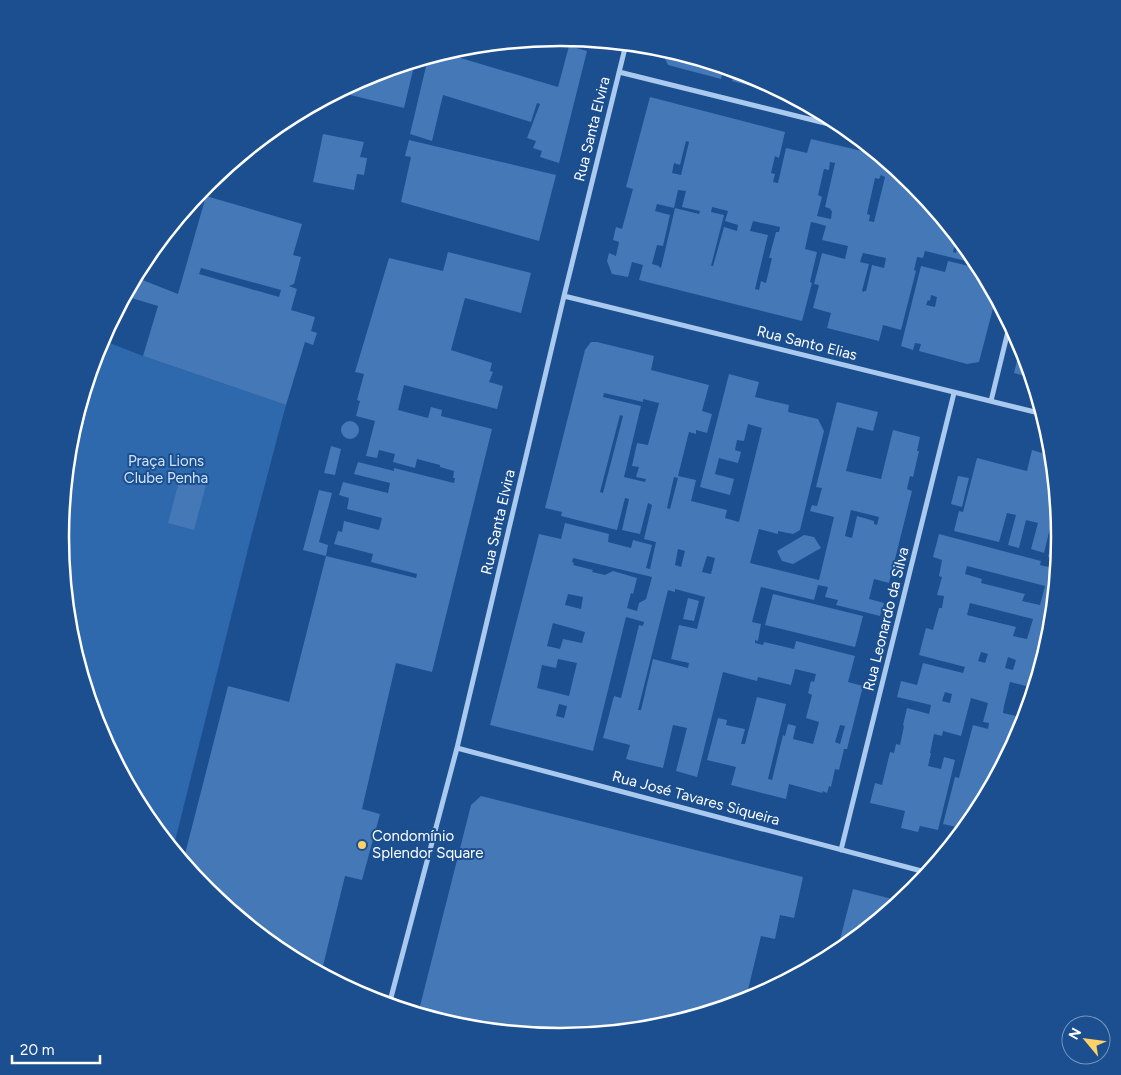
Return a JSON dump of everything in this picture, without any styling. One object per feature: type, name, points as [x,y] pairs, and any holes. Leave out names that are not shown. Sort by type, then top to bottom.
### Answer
[{"type":"street","name":"Rua Santa Elvira","points":[[391,998],[457,748],[625,50]]},
{"type":"street","points":[[619,72],[823,122]]},
{"type":"street","name":"Rua Santo Elias","points":[[564,296],[1035,412]]},
{"type":"street","points":[[991,401],[1007,334]]},
{"type":"street","name":"Rua Leonardo da Silva","points":[[841,850],[954,393]]},
{"type":"street","name":"Rua José Tavares Siqueira","points":[[457,748],[921,871]]},
{"type":"green space","name":"Praça Lions Clube Penha","points":[[110,343],[286,405],[175,842],[135,783],[107,725],[86,665],[73,602],[69,538],[73,473],[86,410],[95,380]]},
{"type":"building","points":[[569,46],[587,51],[559,163],[540,157],[542,151],[533,148],[536,141],[527,138],[540,104],[537,103],[531,122],[443,95],[432,141],[410,134],[426,65],[459,57],[558,87]]},
{"type":"building","points":[[665,58],[722,74],[721,79],[668,65]]},
{"type":"building","points":[[413,69],[404,108],[349,95]]},
{"type":"building","points":[[733,78],[754,87],[732,81]]},
{"type":"building","points":[[650,97],[785,132],[779,158],[775,156],[771,173],[775,174],[773,182],[778,183],[786,148],[807,153],[811,139],[864,152],[908,190],[950,238],[955,245],[953,252],[956,253],[957,248],[966,261],[925,251],[923,258],[917,257],[914,270],[916,271],[901,330],[883,325],[879,341],[827,328],[831,313],[813,308],[819,285],[814,284],[822,253],[845,259],[848,246],[822,240],[826,226],[816,223],[811,222],[805,249],[817,252],[810,282],[812,283],[802,321],[639,280],[643,265],[632,262],[628,277],[612,274],[607,261],[609,253],[616,256],[619,242],[613,240],[616,227],[622,229],[633,189],[626,187]],"holes":[[[686,141],[689,142],[681,175],[672,173],[674,163],[680,165]],[[830,162],[835,163],[825,207],[831,209],[831,219],[817,216],[822,197],[818,195],[824,169],[829,170]],[[881,175],[885,177],[874,222],[869,221],[870,215],[867,214],[875,178],[879,179]],[[678,190],[686,191],[682,207],[700,211],[699,214],[675,208],[661,268],[652,264],[657,245],[663,246],[670,215],[655,211],[657,204],[674,208]],[[712,207],[728,211],[725,221],[738,225],[737,231],[724,227],[713,266],[711,266],[724,215],[711,212]],[[753,221],[780,227],[779,232],[776,232],[769,258],[772,258],[766,283],[761,281],[759,290],[755,289],[768,235],[750,231]],[[863,253],[886,258],[884,268],[872,265],[866,291],[864,292],[862,291],[869,264],[860,262]]]},
{"type":"building","points":[[323,134],[364,142],[360,157],[367,158],[364,175],[357,174],[354,190],[313,182]]},
{"type":"building","points":[[409,140],[556,175],[539,241],[401,202],[411,157],[405,156]]},
{"type":"building","points":[[207,196],[302,224],[293,255],[301,257],[294,284],[289,286],[297,289],[291,310],[315,317],[311,331],[317,333],[313,345],[305,342],[286,405],[143,356],[158,306],[132,298],[143,280],[178,294]],"holes":[[[201,268],[281,290],[279,297],[199,274]]]},
{"type":"building","points":[[448,252],[531,273],[521,313],[465,298],[451,350],[492,363],[490,371],[493,372],[489,382],[503,386],[497,409],[404,385],[398,410],[428,418],[431,407],[442,410],[441,416],[492,429],[432,672],[396,663],[362,809],[380,814],[362,880],[345,876],[323,967],[261,927],[213,885],[185,854],[228,686],[289,702],[326,556],[416,578],[417,574],[371,562],[373,554],[334,544],[338,531],[342,532],[344,521],[379,530],[382,518],[347,509],[349,498],[339,495],[343,482],[388,493],[390,483],[354,474],[358,462],[394,471],[394,468],[454,483],[454,471],[440,467],[440,465],[417,459],[415,468],[393,462],[395,454],[379,450],[377,458],[366,456],[375,421],[356,416],[360,401],[357,400],[364,374],[355,372],[389,258],[443,271]]},
{"type":"building","points":[[948,261],[969,266],[994,306],[979,362],[967,364],[919,351],[921,344],[915,343],[913,350],[901,346],[921,266],[945,272]],"holes":[[[931,295],[937,297],[935,307],[926,305],[928,300],[930,301]]]},
{"type":"building","points":[[591,342],[597,342],[654,356],[651,370],[709,385],[702,411],[712,414],[707,433],[696,430],[696,434],[689,432],[678,476],[696,480],[691,501],[727,510],[725,518],[739,522],[762,428],[748,424],[744,441],[737,440],[735,450],[741,452],[738,463],[719,458],[715,474],[734,479],[730,495],[700,487],[729,374],[759,382],[755,397],[789,405],[788,412],[818,419],[824,431],[800,530],[793,534],[778,531],[778,534],[759,529],[750,563],[819,580],[834,517],[810,511],[812,505],[817,506],[822,488],[816,487],[837,402],[878,412],[873,431],[857,427],[846,471],[881,479],[893,430],[920,437],[913,477],[910,476],[907,489],[912,491],[889,583],[874,579],[869,599],[884,603],[880,616],[836,605],[838,600],[825,597],[828,587],[818,585],[814,600],[761,587],[752,622],[761,624],[758,641],[755,640],[755,643],[763,645],[764,642],[794,649],[796,641],[855,656],[848,682],[863,686],[847,749],[844,749],[839,770],[835,769],[831,787],[829,786],[827,793],[789,784],[786,799],[731,785],[736,767],[707,760],[718,718],[727,720],[726,725],[745,729],[741,744],[745,744],[757,697],[786,704],[768,779],[772,780],[783,735],[785,736],[788,724],[796,726],[793,739],[813,744],[819,722],[806,718],[812,695],[808,693],[811,681],[814,682],[816,674],[795,669],[791,685],[758,677],[757,681],[723,672],[697,777],[676,771],[687,728],[673,725],[663,768],[626,759],[630,745],[603,738],[614,696],[621,698],[639,625],[643,626],[644,622],[626,617],[593,751],[490,725],[539,534],[561,539],[565,523],[609,534],[608,542],[631,548],[633,540],[652,545],[646,568],[650,569],[656,542],[644,539],[652,505],[648,503],[640,534],[622,530],[629,499],[625,498],[617,530],[561,516],[562,512],[545,508],[585,350]],"holes":[[[604,393],[643,402],[643,399],[659,403],[648,445],[637,443],[632,466],[639,467],[636,477],[646,479],[645,482],[624,477],[641,406],[603,397]],[[620,415],[623,416],[603,493],[600,492]],[[674,477],[678,478],[670,509],[667,508]],[[851,510],[879,517],[877,525],[874,524],[874,521],[857,516],[852,538],[845,536]],[[678,549],[685,551],[681,567],[675,565]],[[707,556],[715,558],[711,574],[702,572]],[[573,558],[652,577],[646,599],[639,603],[637,611],[627,608],[637,578],[613,571],[605,575],[573,565]],[[675,589],[705,597],[697,629],[679,625],[671,659],[689,663],[688,668],[653,659],[641,710],[638,710],[668,590],[675,592]],[[568,594],[583,597],[581,609],[565,605]],[[553,623],[585,632],[582,643],[563,639],[560,649],[547,646]],[[558,659],[577,663],[569,696],[537,688],[542,665],[556,668]],[[559,704],[567,706],[564,718],[556,716]],[[840,725],[845,726],[840,744],[835,742]]]},
{"type":"building","points":[[1017,359],[1024,376],[1014,373]]},
{"type":"building","points":[[350,421],[358,426],[359,430],[354,438],[350,439],[342,434],[341,430],[346,422]]},
{"type":"building","points":[[331,446],[341,449],[335,475],[324,473]]},
{"type":"building","points":[[1032,450],[1044,454],[1048,473],[1052,522],[1044,553],[1031,549],[1038,523],[1026,520],[1019,548],[1008,545],[1016,515],[1007,513],[999,542],[954,531],[959,511],[963,512],[977,458],[1027,471]]},
{"type":"building","points":[[958,476],[969,478],[962,507],[951,504]]},
{"type":"building","points":[[180,478],[206,485],[194,530],[168,523]]},
{"type":"building","points":[[319,490],[332,493],[319,542],[328,545],[326,556],[303,550]]},
{"type":"building","points":[[939,534],[1041,561],[1040,565],[1051,568],[1051,570],[1048,602],[1029,686],[1010,682],[1003,713],[1017,716],[1001,755],[986,783],[957,827],[943,824],[955,777],[959,778],[973,725],[988,729],[989,723],[983,722],[988,703],[971,698],[961,736],[943,731],[942,736],[934,734],[928,766],[941,769],[944,757],[955,760],[938,830],[920,826],[918,832],[901,828],[905,811],[870,803],[875,783],[882,785],[890,752],[894,753],[896,744],[900,745],[907,708],[929,714],[931,705],[897,697],[901,681],[917,685],[923,663],[963,673],[965,667],[919,655],[926,628],[933,630],[939,608],[942,608],[944,596],[937,595],[942,577],[939,576],[942,560],[933,557]],"holes":[[[967,566],[1045,586],[1040,605],[1022,601],[1025,594],[981,583],[982,579],[965,574]],[[970,603],[1033,619],[1027,639],[1013,636],[1016,627],[967,615]],[[981,652],[988,654],[985,663],[978,661]],[[1008,657],[1016,660],[1013,670],[1005,668]],[[945,692],[952,694],[950,703],[942,701]]]},
{"type":"building","points":[[804,535],[814,537],[821,548],[793,564],[782,561],[777,551]]},
{"type":"building","points":[[1052,540],[1051,558],[1048,557]]},
{"type":"building","points":[[773,594],[863,616],[855,647],[765,625]]},
{"type":"building","points":[[688,598],[699,601],[694,621],[683,619]]},
{"type":"building","points":[[481,796],[803,877],[794,918],[780,915],[775,939],[761,936],[748,991],[688,1012],[625,1025],[560,1029],[496,1025],[420,1008],[471,805]]},
{"type":"building","points":[[853,889],[893,899],[860,927],[839,941]]},
{"type":"place","name":"Condomínio Splendor Square","points":[[362,845]]}]
